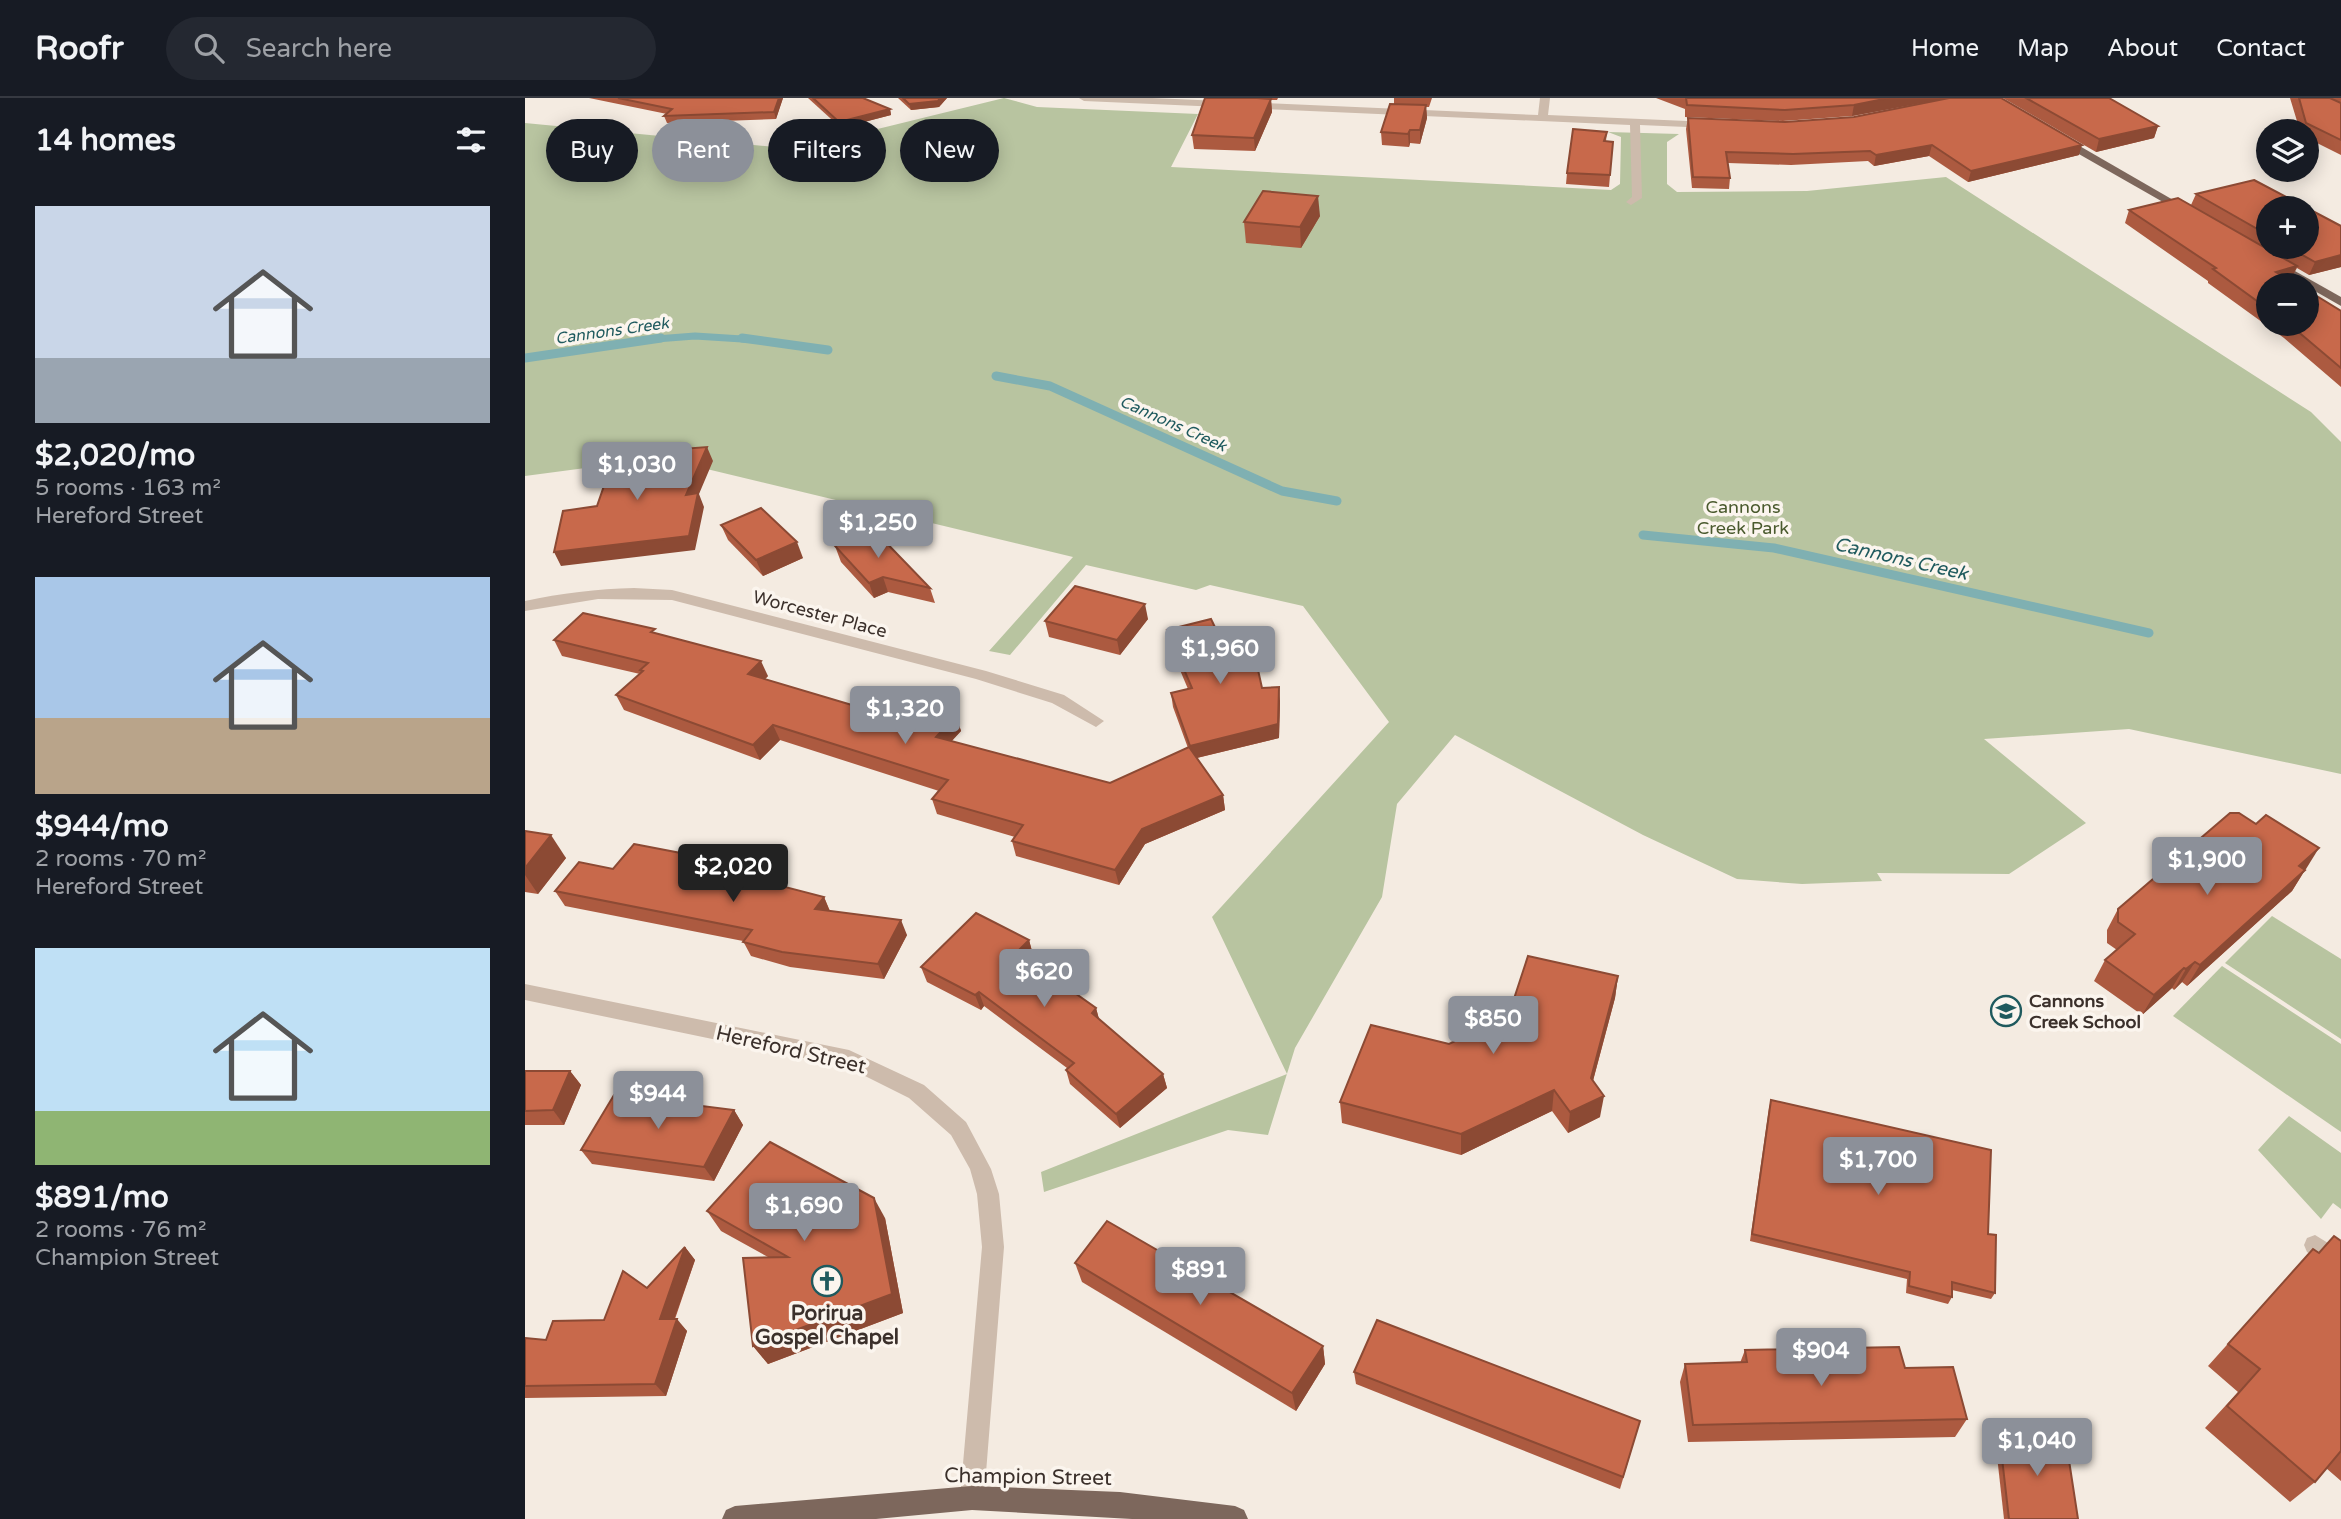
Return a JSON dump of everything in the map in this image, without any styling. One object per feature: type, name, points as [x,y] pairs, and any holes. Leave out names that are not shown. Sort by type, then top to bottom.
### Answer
[{"type":"main road","points":[[2045,130],[2196,217]]},
{"type":"main road","points":[[2267,259],[2341,302]]},
{"type":"main road","name":"Champion Street","points":[[735,1519],[972,1498],[1121,1506],[1235,1519]]},
{"type":"street","points":[[1084,98],[1302,103],[1718,126]]},
{"type":"street","points":[[1543,118],[1545,98]]},
{"type":"street","points":[[1631,202],[1636,198],[1635,122]]},
{"type":"street","name":"Worcester Place","points":[[525,606],[574,595],[622,591],[672,595],[980,675],[1058,699],[1096,721]]},
{"type":"street","name":"Hereford Street","points":[[525,992],[849,1059],[888,1074],[932,1102],[968,1143],[988,1189],[995,1250],[972,1498]]},
{"type":"street","points":[[2315,1245],[2341,1264]]},
{"type":"green space","name":"Cannons Creek Park","points":[[1004,98],[1037,107],[1198,114],[1171,167],[1611,190],[1620,184],[1621,137],[1608,132],[1679,134],[1667,142],[1667,184],[1677,192],[1807,191],[1946,177],[2311,412],[2341,442],[2341,774],[2129,729],[1984,739],[2086,823],[2009,874],[1877,873],[1882,881],[1802,884],[1737,879],[1643,835],[1455,735],[1397,804],[1382,897],[1295,1048],[1287,1074],[1212,917],[1389,722],[1303,606],[1210,585],[1196,590],[1086,565],[1010,655],[989,651],[1073,557],[661,458],[525,476],[525,123],[546,125],[546,182],[638,182],[638,134],[652,135],[652,182],[754,182],[754,145],[768,146],[768,182],[886,182],[886,127],[900,124],[900,182],[999,182],[999,119],[918,119]]},
{"type":"green space","points":[[2272,916],[2341,959],[2341,1039],[2225,963]]},
{"type":"green space","points":[[2222,966],[2341,1044],[2341,1132],[2173,1016]]},
{"type":"green space","points":[[1287,1074],[1268,1135],[1228,1130],[1044,1192],[1041,1172]]},
{"type":"green space","points":[[2289,1116],[2341,1153],[2341,1209],[2333,1203],[2321,1219],[2258,1150]]},
{"type":"building","points":[[618,98],[779,98],[774,112],[664,116],[672,109]]},
{"type":"building","points":[[813,98],[863,98],[890,109],[851,119],[836,119]]},
{"type":"building","points":[[903,98],[940,98],[938,101],[909,104]]},
{"type":"building","points":[[1205,98],[1271,99],[1254,138],[1192,135]]},
{"type":"building","points":[[1686,98],[1889,98],[1854,105],[1785,110],[1687,105]]},
{"type":"building","points":[[1949,98],[2001,98],[2082,145],[1971,171],[1932,145],[1876,155],[1870,151],[1793,154],[1726,152],[1730,178],[1693,177],[1688,118],[1785,122],[1854,117]]},
{"type":"building","points":[[2026,98],[2109,98],[2158,126],[2099,139]]},
{"type":"building","points":[[2299,98],[2330,98],[2341,103],[2341,140],[2319,129],[2319,119],[2305,119]]},
{"type":"building","points":[[1390,104],[1426,105],[1420,130],[1410,130],[1408,134],[1381,132]]},
{"type":"building","points":[[1573,129],[1607,132],[1604,141],[1613,142],[1610,175],[1567,173]]},
{"type":"building","points":[[2254,180],[2284,196],[2256,196],[2256,228],[2196,194]]},
{"type":"building","points":[[1263,191],[1318,196],[1300,227],[1244,222]]},
{"type":"building","points":[[2178,198],[2256,243],[2256,259],[2285,259],[2297,266],[2278,273],[2256,273],[2256,300],[2213,269],[2216,268],[2129,210]]},
{"type":"building","points":[[2319,214],[2341,226],[2341,255],[2315,262],[2310,259],[2319,259]]},
{"type":"building","points":[[2319,297],[2341,311],[2341,368],[2303,336],[2319,336]]},
{"type":"building","points":[[707,447],[686,495],[698,493],[689,536],[554,552],[563,511],[597,506],[615,454]]},
{"type":"building","points":[[761,508],[797,542],[756,560],[721,525]]},
{"type":"building","points":[[874,530],[930,588],[883,577],[869,583],[835,546]]},
{"type":"building","points":[[1075,586],[1145,604],[1117,640],[1045,621]]},
{"type":"building","points":[[583,613],[655,629],[651,632],[761,661],[748,674],[899,719],[914,703],[956,716],[936,737],[1110,783],[1189,747],[1223,795],[1142,829],[1115,870],[1012,841],[1023,825],[932,799],[948,780],[773,725],[753,745],[616,695],[643,671],[640,670],[648,663],[554,640]]},
{"type":"building","points":[[1211,619],[1222,642],[1251,638],[1262,688],[1279,687],[1278,724],[1190,746],[1171,693],[1192,688],[1167,630]]},
{"type":"building","points":[[2230,813],[2239,813],[2256,824],[2266,815],[2319,848],[2299,866],[2305,870],[2200,965],[2195,962],[2184,968],[2154,995],[2105,960],[2135,934],[2118,922],[2118,909]]},
{"type":"building","points":[[525,831],[551,835],[525,868]]},
{"type":"building","points":[[634,844],[717,860],[711,868],[824,897],[815,909],[901,920],[878,964],[782,952],[743,942],[752,930],[555,891],[579,862],[613,869]]},
{"type":"building","points":[[976,913],[1029,940],[1017,952],[1096,1008],[1092,1013],[1163,1074],[1116,1114],[1066,1070],[1074,1063],[979,992],[975,995],[921,967]]},
{"type":"building","points":[[1528,956],[1618,976],[1591,1078],[1604,1096],[1570,1112],[1554,1090],[1461,1134],[1340,1102],[1371,1025],[1449,1044],[1508,1017]]},
{"type":"building","points":[[525,1071],[570,1071],[553,1110],[525,1111]]},
{"type":"building","points":[[614,1095],[734,1110],[704,1167],[581,1150]]},
{"type":"building","points":[[1771,1100],[1991,1150],[1988,1234],[1996,1235],[1995,1293],[1952,1282],[1952,1297],[1909,1286],[1910,1272],[1752,1234]]},
{"type":"building","name":"Porirua Gospel Chapel","points":[[770,1142],[874,1198],[892,1294],[753,1346],[743,1258],[788,1257],[707,1211]]},
{"type":"building","points":[[1107,1221],[1323,1346],[1292,1393],[1075,1263]]},
{"type":"building","points":[[2334,1236],[2341,1241],[2341,1451],[2315,1482],[2227,1406],[2260,1369],[2228,1344],[2313,1249],[2319,1253]]},
{"type":"building","points":[[685,1247],[660,1319],[677,1319],[655,1384],[525,1386],[525,1338],[546,1340],[553,1321],[604,1320],[623,1271],[647,1288]]},
{"type":"building","points":[[1377,1320],[1640,1421],[1623,1477],[1354,1372]]},
{"type":"building","points":[[1899,1347],[1905,1368],[1953,1367],[1967,1419],[1693,1425],[1685,1364],[1747,1362],[1745,1350]]},
{"type":"building","points":[[1999,1432],[2066,1441],[2078,1519],[2009,1519]]},
{"type":"waterway","name":"Cannons Creek","points":[[652,339],[695,336],[755,340]]},
{"type":"waterway","name":"Cannons Creek","points":[[652,339],[661,338]]},
{"type":"waterway","name":"Cannons Creek","points":[[742,338],[755,340]]},
{"type":"waterway","name":"Cannons Creek","points":[[525,358],[652,339]]},
{"type":"waterway","name":"Cannons Creek","points":[[643,340],[652,339]]},
{"type":"waterway","name":"Cannons Creek","points":[[755,340],[828,350]]},
{"type":"waterway","name":"Cannons Creek","points":[[996,376],[1050,386],[1282,491],[1337,501]]},
{"type":"waterway","name":"Cannons Creek","points":[[1643,535],[1774,548],[2149,633]]},
{"type":"place","name":"Cannons Creek School","points":[[2006,1011]]},
{"type":"place","name":"Porirua Gospel Chapel","points":[[827,1281]]}]
